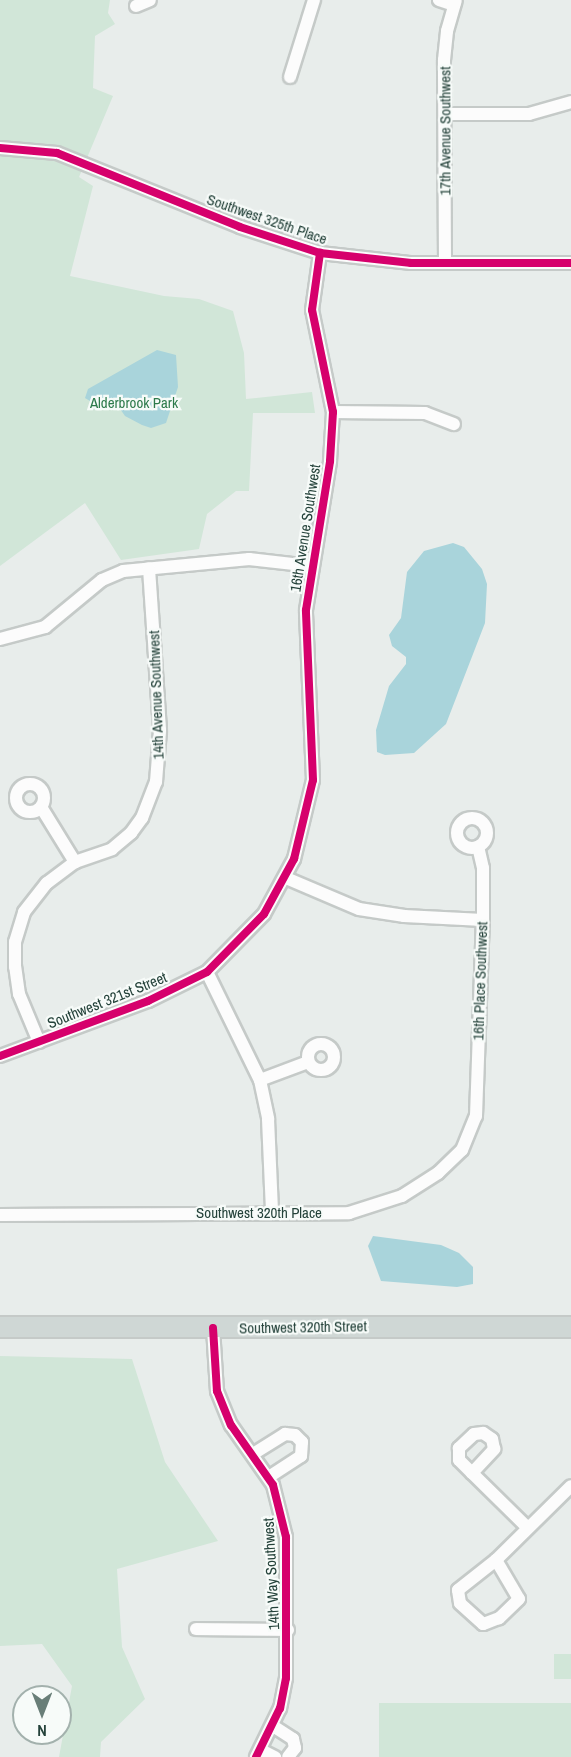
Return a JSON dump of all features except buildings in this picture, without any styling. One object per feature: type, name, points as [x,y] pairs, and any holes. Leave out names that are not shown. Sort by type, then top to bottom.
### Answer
[{"type":"main road","name":"Southwest 320th Street","points":[[0,1327],[571,1327]]},
{"type":"street","points":[[136,6],[150,0]]},
{"type":"street","points":[[290,77],[314,0]]},
{"type":"street","points":[[439,0],[455,2]]},
{"type":"street","name":"17th Avenue Southwest","points":[[445,263],[444,60],[455,2]]},
{"type":"street","points":[[446,114],[529,114],[571,102]]},
{"type":"street","name":"Southwest 325th Place","points":[[0,148],[57,153],[240,227],[320,253],[391,262],[571,263]]},
{"type":"street","name":"16th Avenue Southwest","points":[[286,878],[303,831],[313,780],[306,610],[310,566],[330,461],[333,412],[312,310],[320,253]]},
{"type":"street","points":[[333,412],[425,413],[454,424]]},
{"type":"street","points":[[0,639],[45,627],[102,580],[123,571],[249,559],[310,566]]},
{"type":"street","name":"14th Avenue Southwest","points":[[39,1042],[19,994],[15,942],[24,912],[47,883],[75,862],[112,849],[131,833],[142,818],[156,782],[160,730],[149,568]]},
{"type":"street","points":[[41,807],[75,862]]},
{"type":"street","name":"16th Place Southwest","points":[[476,1116],[483,920],[483,868],[478,847]]},
{"type":"street","points":[[286,878],[359,909],[404,916],[483,920]]},
{"type":"street","name":"Southwest 321st Street","points":[[0,1056],[148,1001],[207,972],[264,914],[286,878]]},
{"type":"street","points":[[207,972],[260,1080],[268,1119],[272,1212]]},
{"type":"street","points":[[260,1080],[308,1062]]},
{"type":"street","name":"Southwest 320th Place","points":[[0,1215],[349,1213],[402,1196],[452,1162],[465,1144],[476,1116]]},
{"type":"street","name":"14th Way Southwest","points":[[213,1328],[217,1391],[231,1425],[269,1477],[281,1508],[286,1537],[288,1630],[286,1678],[273,1726],[258,1754],[275,1757]]},
{"type":"street","points":[[254,1454],[285,1434],[295,1435],[302,1442],[301,1456],[269,1477]]},
{"type":"street","points":[[472,1473],[528,1528]]},
{"type":"street","points":[[496,1560],[519,1599],[499,1618],[483,1624],[459,1603],[457,1594],[485,1565],[496,1560],[571,1486]]},
{"type":"street","points":[[196,1629],[288,1630]]},
{"type":"street","points":[[273,1726],[294,1739],[295,1748],[288,1757]]},
{"type":"green space","name":"Alderbrook Park","points":[[0,0],[110,0],[108,13],[115,24],[95,36],[93,88],[113,96],[79,177],[93,186],[70,276],[164,296],[199,299],[233,311],[244,353],[246,399],[312,392],[315,413],[253,413],[249,491],[236,491],[207,514],[199,549],[121,560],[85,503],[0,566]]},
{"type":"green space","points":[[0,1356],[132,1359],[165,1462],[218,1541],[117,1569],[122,1647],[145,1699],[101,1742],[100,1757],[59,1757],[61,1745],[72,1745],[72,1685],[42,1644],[0,1646]]},
{"type":"green space","points":[[554,1654],[571,1654],[571,1679],[554,1679]]},
{"type":"green space","points":[[379,1703],[571,1703],[571,1757],[379,1757]]},
{"type":"water","points":[[157,350],[176,355],[178,387],[166,423],[151,428],[125,416],[116,403],[107,400],[95,404],[85,398],[88,389]]},
{"type":"water","points":[[453,543],[464,547],[482,569],[487,584],[485,623],[446,724],[414,753],[385,755],[377,752],[376,730],[389,686],[406,664],[406,657],[392,646],[389,635],[401,618],[407,572],[424,551]]},
{"type":"water","points":[[373,1236],[441,1245],[459,1253],[473,1267],[473,1284],[457,1287],[381,1281],[368,1246]]},
{"type":"cycle path","points":[[0,148],[57,153],[240,227],[320,253],[411,263],[571,263]]},
{"type":"cycle path","points":[[0,1056],[148,1001],[207,972],[264,914],[294,859],[313,780],[306,610],[330,461],[333,412],[312,310],[320,253]]},
{"type":"cycle path","points":[[213,1328],[217,1391],[231,1425],[273,1485],[286,1537],[286,1678],[280,1708],[256,1757]]}]
